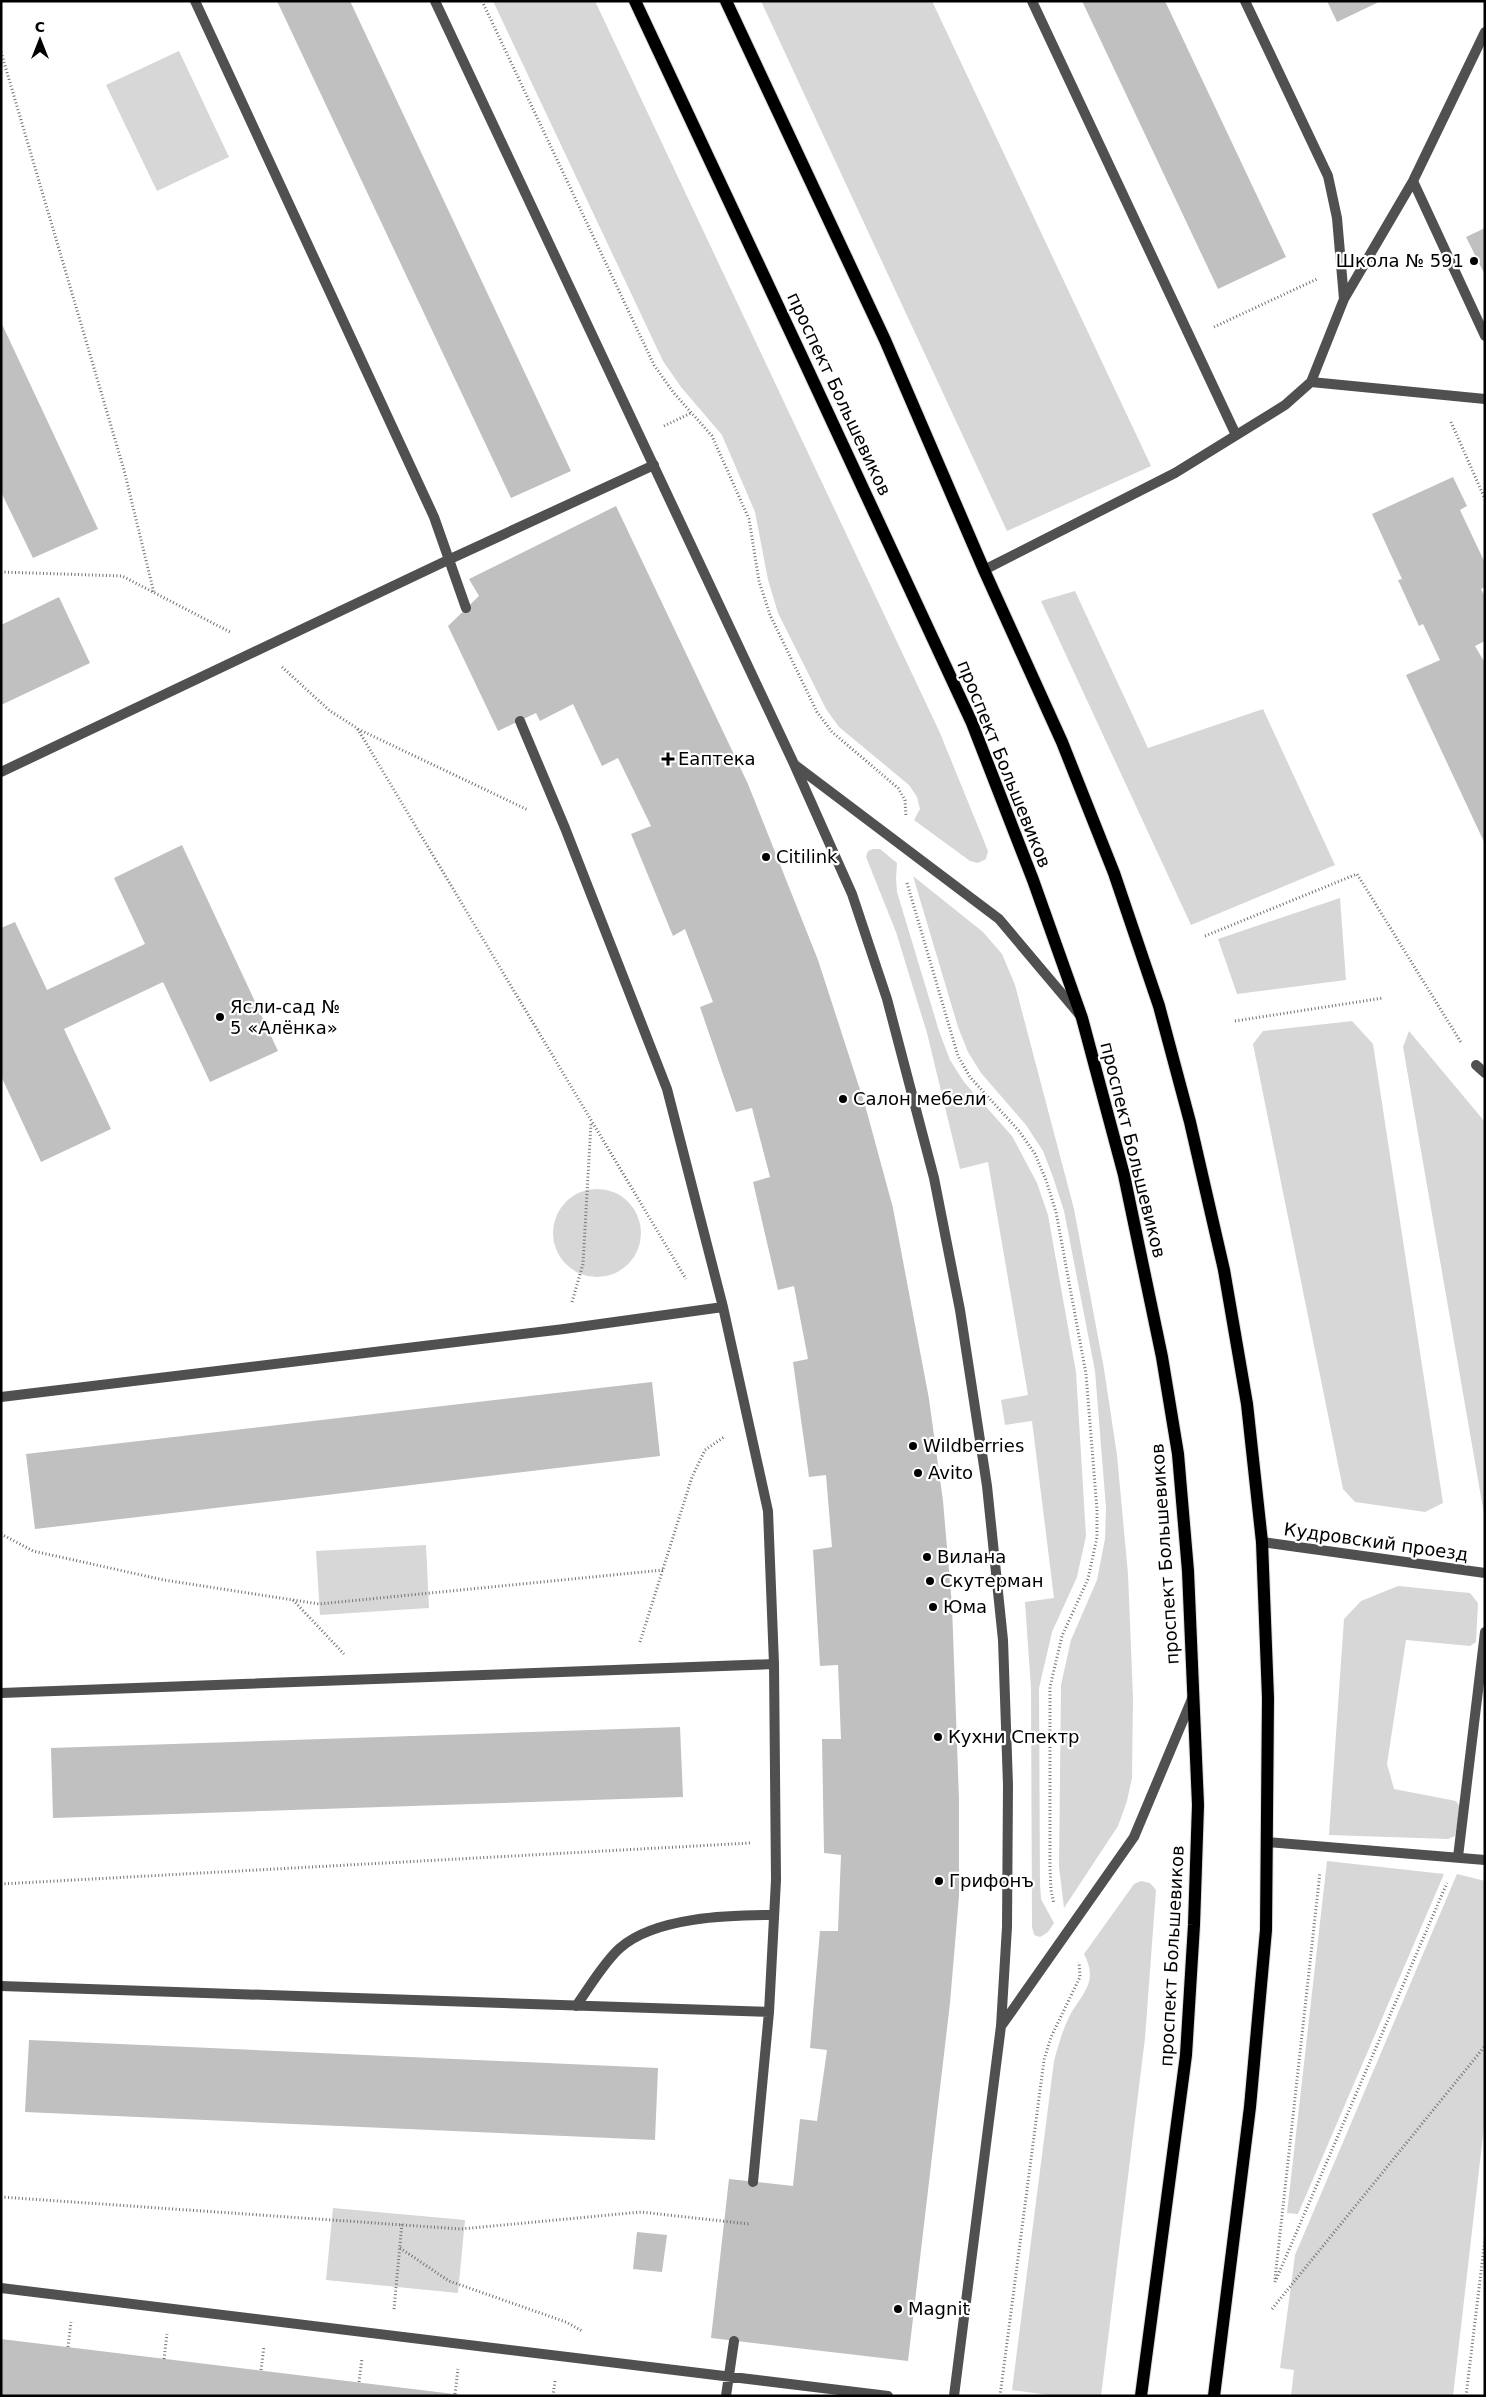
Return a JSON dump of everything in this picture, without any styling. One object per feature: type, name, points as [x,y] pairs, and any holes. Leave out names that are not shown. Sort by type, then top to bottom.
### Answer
[{"type":"main road","name":"проспект Большевиков","points":[[635,1],[972,723],[1033,880],[1082,1018],[1124,1175],[1162,1357],[1178,1454],[1188,1571],[1198,1805],[1194,1925],[1186,2055],[1141,2396]]},
{"type":"main road","points":[[726,1],[885,340],[984,570],[1062,742],[1114,873],[1159,1006],[1190,1122],[1224,1270],[1247,1404],[1262,1542],[1268,1698],[1267,1842],[1266,1930],[1256,2050],[1214,2396]]},
{"type":"street","points":[[194,1],[434,517],[466,608]]},
{"type":"street","points":[[434,1],[794,764],[852,894],[888,999],[934,1178],[961,1319],[987,1486],[1002,1640],[1008,1784],[1007,1927],[1001,2026],[954,2396]]},
{"type":"street","points":[[1032,1],[1236,435]]},
{"type":"street","points":[[1245,1],[1328,176],[1337,218],[1344,300]]},
{"type":"street","points":[[984,570],[1175,473],[1284,405],[1311,382],[1344,300],[1413,181],[1485,32]]},
{"type":"street","points":[[1413,181],[1485,336]]},
{"type":"street","points":[[1311,382],[1485,399]]},
{"type":"street","points":[[1,772],[448,560],[654,465]]},
{"type":"street","points":[[520,721],[565,828],[667,1088],[723,1307],[768,1511],[774,1664],[776,1842],[769,2012],[753,2182]]},
{"type":"street","points":[[794,764],[999,919],[1082,1018]]},
{"type":"street","points":[[1476,1065],[1485,1073]]},
{"type":"street","points":[[1,1397],[706,1311],[723,1307]]},
{"type":"street","name":"Кудровский проезд","points":[[1262,1542],[1485,1573]]},
{"type":"street","points":[[1458,1857],[1485,1632]]},
{"type":"street","points":[[1,1693],[774,1664]]},
{"type":"street","points":[[1001,2026],[1134,1837],[1192,1699]]},
{"type":"street","points":[[1267,1842],[1323,1845],[1485,1860]]},
{"type":"street","points":[[576,2006],[618,1949],[637,1935],[660,1927],[734,1915],[774,1915]]},
{"type":"street","points":[[1,1986],[769,2012]]},
{"type":"street","points":[[1,2288],[888,2396]]},
{"type":"street","points":[[726,2396],[734,2341]]},
{"type":"path","points":[[1,52],[124,470],[154,593]]},
{"type":"path","points":[[1191,338],[1304,284],[1342,269]]},
{"type":"path","points":[[1438,394],[1485,499]]},
{"type":"path","points":[[1,572],[122,576],[263,648],[330,710],[357,728],[565,828]]},
{"type":"path","points":[[357,728],[591,1122],[706,1311]]},
{"type":"path","points":[[1205,936],[1357,874],[1476,1065]]},
{"type":"path","points":[[1235,1021],[1383,998]]},
{"type":"path","points":[[580,1274],[583,1264],[591,1122]]},
{"type":"path","points":[[632,1669],[692,1477],[705,1450],[724,1437],[750,1430]]},
{"type":"path","points":[[1,1534],[33,1551],[43,1554],[164,1580],[319,1604],[663,1570]]},
{"type":"path","points":[[293,1600],[369,1680]]},
{"type":"path","points":[[1,1884],[776,1842]]},
{"type":"path","points":[[1323,1845],[1275,2282],[1458,1857]]},
{"type":"path","points":[[1272,2310],[1485,2046]]},
{"type":"path","points":[[1,2197],[402,2223],[461,2229],[641,2212],[749,2224]]},
{"type":"path","points":[[392,2335],[402,2223]]},
{"type":"path","points":[[1466,2396],[1485,2239]]},
{"type":"path","points":[[400,2248],[449,2281],[566,2322],[590,2335]]},
{"type":"path","points":[[68,2346],[71,2319]]},
{"type":"path","points":[[164,2359],[168,2331]]},
{"type":"path","points":[[261,2370],[264,2343]]},
{"type":"path","points":[[359,2382],[362,2355]]},
{"type":"path","points":[[455,2394],[458,2367]]},
{"type":"shaded area","points":[[493,1],[595,1],[940,733],[988,851],[986,859],[978,863],[970,861],[914,820],[920,809],[917,797],[909,785],[839,727],[826,709],[778,613],[768,580],[755,512],[722,435],[681,387],[663,361]]},
{"type":"shaded area","points":[[761,1],[932,1],[1151,466],[1007,531]]},
{"type":"shaded area","points":[[179,51],[229,157],[157,191],[106,85]]},
{"type":"shaded area","points":[[1075,591],[1148,748],[1263,709],[1335,865],[1191,925],[1041,601]]},
{"type":"shaded area","points":[[880,849],[897,863],[897,892],[939,1031],[950,1060],[964,1082],[1012,1136],[1037,1183],[1048,1215],[1076,1372],[1086,1536],[1077,1577],[1052,1632],[1039,1688],[1040,1884],[1041,1899],[1054,1923],[1048,1932],[1040,1937],[1034,1935],[1032,1927],[1031,1688],[1025,1602],[1054,1598],[1032,1421],[1005,1425],[1001,1400],[1028,1395],[988,1162],[960,1169],[927,1033],[896,932],[866,857],[868,851]]},
{"type":"shaded area","points":[[913,876],[983,932],[1002,954],[1015,985],[1074,1209],[1104,1369],[1117,1455],[1128,1574],[1133,1697],[1132,1778],[1127,1801],[1118,1826],[1064,1908],[1059,1867],[1061,1685],[1071,1640],[1097,1580],[1105,1539],[1106,1508],[1095,1371],[1064,1211],[1053,1177],[1043,1151],[1026,1125],[981,1073],[968,1052],[958,1027]]},
{"type":"shaded area","points":[[1340,898],[1346,980],[1237,994],[1218,939]]},
{"type":"shaded area","points":[[1352,1021],[1373,1044],[1443,1503],[1425,1512],[1355,1502],[1343,1489],[1253,1044],[1263,1031]]},
{"type":"shaded area","points":[[1409,1031],[1485,1122],[1485,1520],[1403,1047]]},
{"type":"shaded area","points":[[597,1189],[614,1193],[628,1202],[637,1216],[641,1233],[637,1250],[628,1264],[614,1273],[597,1277],[580,1273],[566,1264],[557,1250],[553,1233],[557,1216],[566,1202],[580,1193]]},
{"type":"shaded area","points":[[426,1545],[429,1608],[320,1615],[316,1551]]},
{"type":"shaded area","points":[[1398,1586],[1470,1593],[1478,1603],[1476,1642],[1470,1646],[1406,1640],[1387,1764],[1394,1789],[1456,1801],[1460,1807],[1455,1836],[1448,1839],[1329,1835],[1344,1619],[1361,1601]]},
{"type":"shaded area","points":[[1327,1861],[1444,1874],[1298,2214],[1287,2213]]},
{"type":"shaded area","points":[[1457,1874],[1485,1881],[1485,2118],[1453,2396],[1291,2396],[1294,2370],[1280,2368],[1295,2255]]},
{"type":"shaded area","points":[[1141,1881],[1150,1883],[1156,1890],[1145,2038],[1101,2396],[1056,2396],[1012,2390],[1054,2061],[1069,2017],[1087,1987],[1089,1980],[1090,1973],[1084,1954],[1134,1884]]},
{"type":"shaded area","points":[[333,2208],[465,2220],[458,2293],[326,2280]]},
{"type":"building","points":[[277,1],[350,1],[571,471],[511,498]]},
{"type":"building","points":[[1082,1],[1165,1],[1286,257],[1218,289]]},
{"type":"building","points":[[1327,1],[1381,1],[1337,22]]},
{"type":"building","points":[[1485,228],[1485,275],[1466,237]]},
{"type":"building","points":[[1,322],[98,529],[33,558],[1,492]]},
{"type":"building","points":[[1453,477],[1467,506],[1460,510],[1485,563],[1485,587],[1481,589],[1485,597],[1485,641],[1475,646],[1485,663],[1485,844],[1406,675],[1440,660],[1423,624],[1419,626],[1398,580],[1402,579],[1372,514]]},
{"type":"building","points":[[616,506],[748,784],[818,960],[865,1105],[893,1208],[929,1399],[943,1501],[952,1606],[959,1799],[959,1896],[950,2003],[908,2361],[711,2338],[729,2179],[793,2186],[800,2119],[817,2121],[827,2050],[810,2048],[820,1931],[838,1931],[841,1855],[824,1853],[822,1739],[841,1739],[838,1665],[820,1666],[813,1550],[832,1547],[826,1475],[809,1477],[793,1362],[808,1359],[794,1286],[778,1290],[753,1182],[770,1177],[752,1108],[736,1112],[700,1007],[713,1002],[685,929],[673,936],[631,834],[651,826],[618,758],[602,766],[573,704],[540,721],[536,713],[498,731],[448,626],[479,596],[469,579]]},
{"type":"building","points":[[59,597],[90,663],[1,705],[1,625]]},
{"type":"building","points":[[182,845],[278,1051],[210,1082],[163,982],[64,1029],[111,1129],[41,1162],[1,1076],[1,928],[15,922],[47,990],[145,944],[114,878]]},
{"type":"building","points":[[652,1382],[660,1456],[35,1529],[26,1454]]},
{"type":"building","points":[[680,1727],[683,1797],[53,1818],[51,1748]]},
{"type":"building","points":[[29,2040],[658,2068],[655,2140],[25,2112]]},
{"type":"building","points":[[637,2232],[667,2235],[662,2272],[633,2269]]},
{"type":"building","points":[[1,2339],[462,2395],[462,2396],[1,2396]]},
{"type":"place","name":"Школа № 591","points":[[1474,261]]},
{"type":"place","name":"Еаптека","points":[[668,759]]},
{"type":"place","name":"Citilink","points":[[766,857]]},
{"type":"place","name":"Ясли-сад № 5 «Алёнка»","points":[[220,1017]]},
{"type":"place","name":"Салон мебели","points":[[843,1099]]},
{"type":"place","name":"Wildberries","points":[[913,1446]]},
{"type":"place","name":"Avito","points":[[918,1473]]},
{"type":"place","name":"Вилана","points":[[927,1557]]},
{"type":"place","name":"Скутерман","points":[[930,1581]]},
{"type":"place","name":"Юма","points":[[933,1607]]},
{"type":"place","name":"Кухни Спектр","points":[[938,1737]]},
{"type":"place","name":"Грифонъ","points":[[939,1881]]},
{"type":"place","name":"Magnit","points":[[898,2309]]}]
